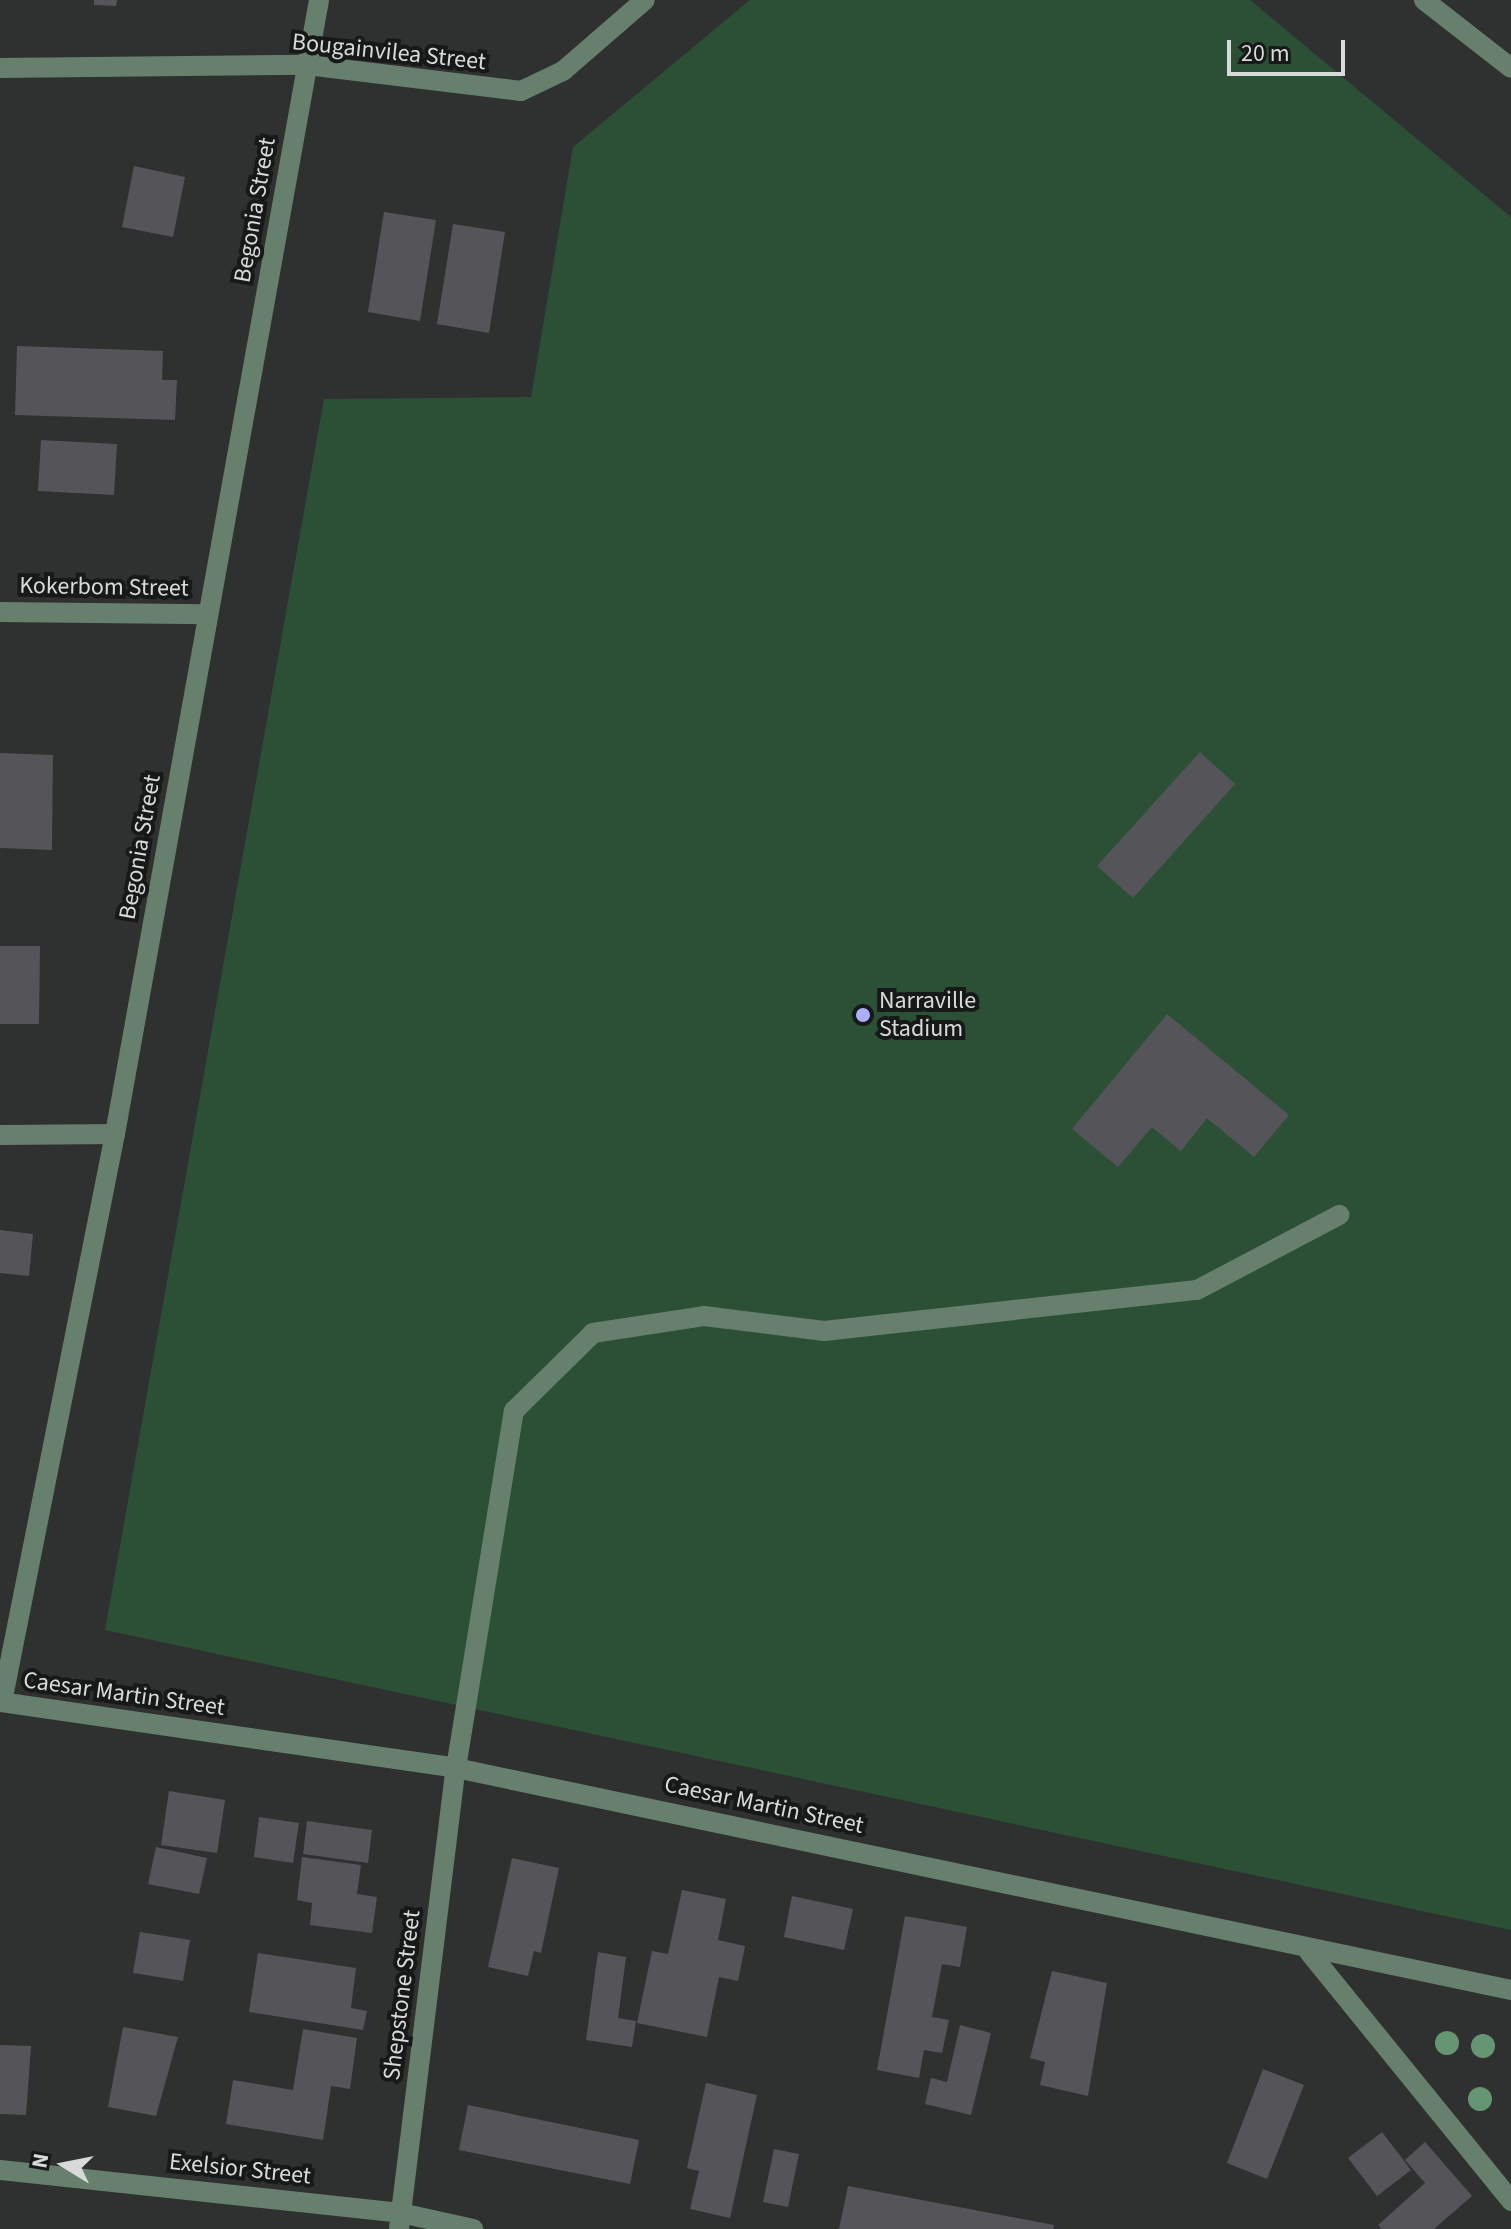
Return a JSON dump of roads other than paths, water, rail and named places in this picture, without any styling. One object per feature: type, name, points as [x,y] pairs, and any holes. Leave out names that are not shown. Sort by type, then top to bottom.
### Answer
[{"type":"street","name":"Begonia Street","points":[[1,1702],[115,1134],[319,0]]},
{"type":"street","name":"Bougainvilea Street","points":[[0,68],[307,65],[521,91],[563,71],[645,0]]},
{"type":"street","points":[[1424,0],[1511,68]]},
{"type":"street","name":"Kokerbom Street","points":[[0,612],[208,614]]},
{"type":"street","points":[[0,1135],[115,1134]]},
{"type":"street","name":"Shepstone Street","points":[[400,2221],[456,1768],[514,1411],[593,1333],[704,1316],[824,1331],[1197,1290],[1339,1215]]},
{"type":"street","name":"Caesar Martin Street","points":[[1,1702],[456,1768],[1309,1952],[1511,1990]]},
{"type":"street","points":[[1309,1952],[1511,2201]]},
{"type":"street","name":"Exelsior Street","points":[[0,2170],[473,2229]]},
{"type":"place","name":"Narraville Stadium","points":[[863,1015]]}]
